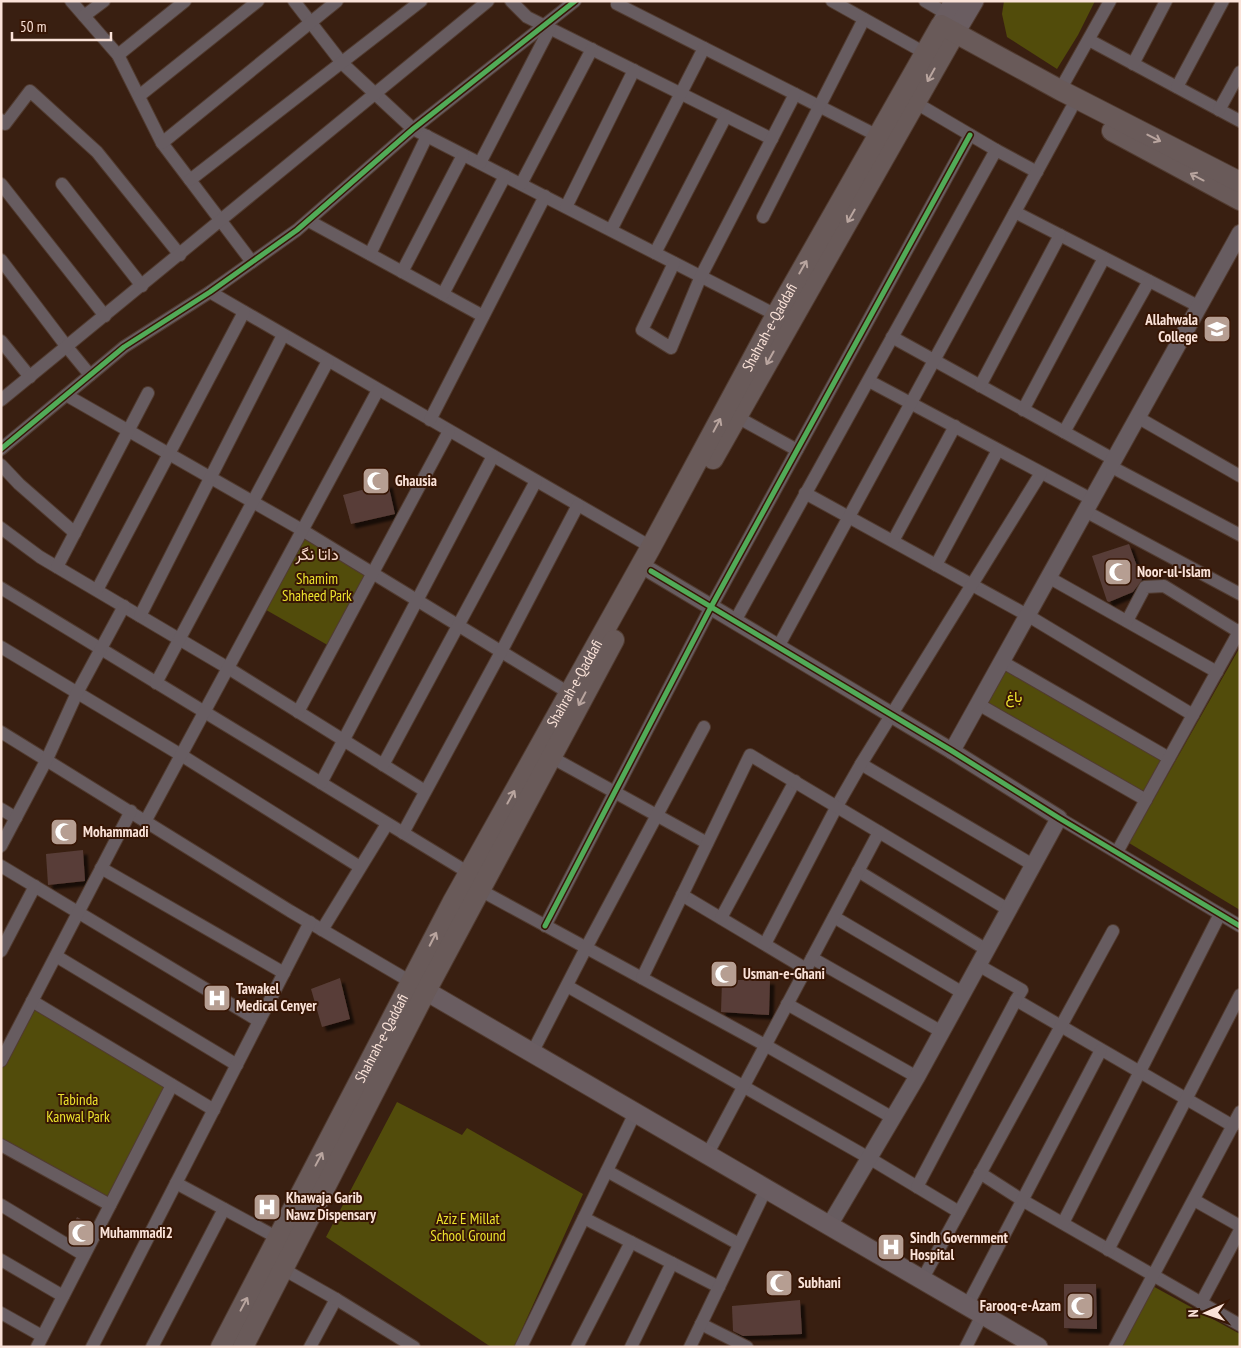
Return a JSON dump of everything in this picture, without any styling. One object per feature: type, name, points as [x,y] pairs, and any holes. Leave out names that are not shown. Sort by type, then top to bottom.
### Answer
[{"type":"main road","points":[[947,25],[974,1]]},
{"type":"main road","points":[[947,25],[1238,189]]},
{"type":"main road","points":[[947,25],[1071,109],[1238,189]]},
{"type":"main road","name":"Shahrah-e-Qaddafi","points":[[243,1347],[283,1269],[418,987],[469,873],[651,546],[776,315],[925,53],[947,25]]},
{"type":"main road","name":"Shahrah-e-Qaddafi","points":[[221,1347],[278,1238],[418,987],[480,890],[651,571],[916,103],[947,25]]},
{"type":"main road","points":[[418,987],[1038,1347]]},
{"type":"street","points":[[71,1],[118,55],[162,143],[252,262]]},
{"type":"street","points":[[84,16],[104,1]]},
{"type":"street","points":[[118,55],[185,1]]},
{"type":"street","points":[[139,96],[258,1]]},
{"type":"street","points":[[294,1],[342,63],[414,129],[776,315]]},
{"type":"street","points":[[162,143],[337,1]]},
{"type":"street","points":[[190,180],[421,1]]},
{"type":"street","points":[[1,400],[488,1]]},
{"type":"street","points":[[511,1],[527,17],[772,139]]},
{"type":"street","points":[[1,449],[124,347],[210,292],[309,221],[414,129],[547,27],[575,1]]},
{"type":"street","points":[[618,1],[617,4],[878,136]]},
{"type":"street","points":[[832,1],[925,53]]},
{"type":"street","points":[[925,1],[947,25]]},
{"type":"street","points":[[1060,90],[1110,1]]},
{"type":"street","points":[[1133,64],[1166,1]]},
{"type":"street","points":[[1177,87],[1223,1]]},
{"type":"street","points":[[763,217],[864,19]]},
{"type":"street","points":[[480,163],[547,27]]},
{"type":"street","points":[[1089,40],[1240,121]]},
{"type":"street","points":[[611,230],[704,48]]},
{"type":"street","points":[[521,184],[592,49]]},
{"type":"street","points":[[566,207],[634,70]]},
{"type":"street","points":[[1219,110],[1240,72]]},
{"type":"street","points":[[1,120],[5,124],[30,92],[97,152],[180,255]]},
{"type":"street","points":[[674,263],[642,330],[671,348],[701,276],[795,94]]},
{"type":"street","points":[[916,103],[1037,172]]},
{"type":"street","points":[[778,647],[1071,109]]},
{"type":"street","points":[[655,253],[726,116]]},
{"type":"street","points":[[545,926],[710,607],[970,135]]},
{"type":"street","points":[[370,254],[427,136]]},
{"type":"street","points":[[735,621],[996,150]]},
{"type":"street","points":[[402,272],[463,155]]},
{"type":"street","points":[[442,294],[505,176]]},
{"type":"street","points":[[1,184],[105,316]]},
{"type":"street","points":[[62,184],[142,286]]},
{"type":"street","points":[[430,420],[545,196]]},
{"type":"street","points":[[1015,212],[1200,307]]},
{"type":"street","points":[[309,221],[483,316]]},
{"type":"street","points":[[952,751],[1240,233]]},
{"type":"street","points":[[980,386],[1060,235]]},
{"type":"street","points":[[1023,410],[1104,258]]},
{"type":"street","points":[[1,260],[66,347],[90,375]]},
{"type":"street","points":[[1064,432],[1150,281]]},
{"type":"street","points":[[210,292],[651,546]]},
{"type":"street","points":[[97,590],[244,312]]},
{"type":"street","points":[[140,616],[283,335]]},
{"type":"street","points":[[892,337],[1064,432],[1112,463],[1240,535]]},
{"type":"street","points":[[1,341],[30,377]]},
{"type":"street","points":[[156,683],[328,360]]},
{"type":"street","points":[[869,381],[1042,473],[1088,505],[1240,594]]},
{"type":"street","points":[[146,820],[378,390]]},
{"type":"street","points":[[57,567],[148,393]]},
{"type":"street","points":[[66,395],[302,530],[569,693]]},
{"type":"street","points":[[737,417],[797,450]]},
{"type":"street","points":[[1137,417],[1240,476]]},
{"type":"street","points":[[893,542],[955,426]]},
{"type":"street","points":[[298,712],[449,431]]},
{"type":"street","points":[[936,565],[998,450]]},
{"type":"street","points":[[320,783],[493,456]]},
{"type":"street","points":[[1,465],[19,484],[75,532]]},
{"type":"street","points":[[765,944],[861,764],[1042,473]]},
{"type":"street","points":[[383,764],[536,480]]},
{"type":"street","points":[[805,493],[1027,615],[1193,715]]},
{"type":"street","points":[[403,833],[578,505]]},
{"type":"street","points":[[1,528],[40,557],[228,668],[425,790]]},
{"type":"street","points":[[651,571],[1240,926]]},
{"type":"street","points":[[1048,577],[1217,672]]},
{"type":"street","points":[[1117,852],[1239,631],[1164,586],[1144,588],[1128,621]]},
{"type":"street","points":[[1,588],[469,873]]},
{"type":"street","points":[[1,846],[47,759],[78,692],[124,606]]},
{"type":"street","points":[[1,647],[181,755],[360,867]]},
{"type":"street","points":[[1001,661],[1169,758]]},
{"type":"street","points":[[978,704],[1146,800]]},
{"type":"street","points":[[532,1053],[704,727]]},
{"type":"street","points":[[1,732],[418,987]]},
{"type":"street","points":[[642,978],[750,754],[1009,910]]},
{"type":"street","points":[[551,757],[707,843]]},
{"type":"street","points":[[861,764],[1033,865]]},
{"type":"street","points":[[721,918],[795,781]]},
{"type":"street","points":[[1,809],[16,818]]},
{"type":"street","points":[[1,1061],[131,811]]},
{"type":"street","points":[[829,1226],[942,1032],[1059,818]]},
{"type":"street","points":[[322,930],[387,824]]},
{"type":"street","points":[[707,1155],[879,832]]},
{"type":"street","points":[[1,866],[259,1022]]},
{"type":"street","points":[[102,868],[284,973]]},
{"type":"street","points":[[858,871],[987,950]]},
{"type":"street","points":[[1,951],[35,886]]},
{"type":"street","points":[[480,890],[765,1045],[893,1118]]},
{"type":"street","points":[[682,894],[765,944],[809,964],[942,1032]]},
{"type":"street","points":[[1063,1223],[1220,914]]},
{"type":"street","points":[[834,917],[963,994]]},
{"type":"street","points":[[92,1347],[310,922]]},
{"type":"street","points":[[922,1280],[1112,932]]},
{"type":"street","points":[[56,956],[237,1065]]},
{"type":"street","points":[[917,1187],[1022,990],[978,966]]},
{"type":"street","points":[[567,986],[869,1158],[959,1212]]},
{"type":"street","points":[[1108,1250],[1240,995]]},
{"type":"street","points":[[1016,1000],[1233,1126]]},
{"type":"street","points":[[32,1001],[214,1110]]},
{"type":"street","points":[[787,1004],[917,1076]]},
{"type":"street","points":[[966,1347],[974,1311],[1022,1200],[1101,1050]]},
{"type":"street","points":[[1,1313],[40,1342],[172,1084]]},
{"type":"street","points":[[1115,1347],[1240,1112]]},
{"type":"street","points":[[521,1347],[635,1113]]},
{"type":"street","points":[[1,1145],[110,1205]]},
{"type":"street","points":[[607,1171],[739,1244]]},
{"type":"street","points":[[980,1173],[1022,1200],[1240,1325]]},
{"type":"street","points":[[176,1183],[278,1238]]},
{"type":"street","points":[[690,1347],[766,1189]]},
{"type":"street","points":[[1194,1200],[1240,1226]]},
{"type":"street","points":[[1,1205],[84,1254]]},
{"type":"street","points":[[152,1347],[224,1209]]},
{"type":"street","points":[[584,1218],[719,1287]]},
{"type":"street","points":[[1201,1303],[1240,1230]]},
{"type":"street","points":[[577,1347],[631,1242]]},
{"type":"street","points":[[1,1260],[63,1296]]},
{"type":"street","points":[[631,1347],[672,1263]]},
{"type":"street","points":[[283,1269],[414,1347]]},
{"type":"street","points":[[311,1347],[336,1299]]},
{"type":"street","points":[[701,1324],[747,1347]]},
{"type":"green space","points":[[1004,1],[1095,1],[1078,35],[1057,69],[1007,37],[1002,14]]},
{"type":"green space","name":"Shamim Shaheed Park","points":[[302,530],[372,573],[331,647],[261,607]]},
{"type":"green space","points":[[1240,647],[1240,910],[1129,843]]},
{"type":"green space","name":"باغ","points":[[1001,661],[1169,758],[1146,800],[978,704]]},
{"type":"green space","name":"Tabinda Kanwal Park","points":[[32,1001],[172,1085],[110,1205],[1,1145],[1,1061]]},
{"type":"green space","name":"Aziz E Millat School Ground","points":[[397,1102],[462,1135],[467,1128],[583,1194],[514,1347],[491,1347],[326,1237]]},
{"type":"green space","points":[[1149,1284],[1240,1334],[1240,1347],[1115,1347]]},
{"type":"building","points":[[388,483],[395,514],[351,524],[343,495]]},
{"type":"building","name":"Noor-ul-Islam","points":[[1129,544],[1142,580],[1133,592],[1109,602],[1107,601],[1092,556]]},
{"type":"building","points":[[83,850],[85,881],[48,885],[46,854]]},
{"type":"building","points":[[340,978],[350,1019],[322,1027],[311,989]]},
{"type":"building","points":[[722,980],[770,980],[769,1015],[721,1012]]},
{"type":"building","name":"Muhammadi2","points":[[77,1217],[91,1225],[81,1244],[68,1236]]},
{"type":"building","name":"Farooq-e-Azam","points":[[1064,1284],[1096,1284],[1097,1329],[1064,1328]]},
{"type":"building","points":[[800,1300],[802,1334],[743,1336],[733,1331],[732,1306]]},
{"type":"cycle path","points":[[1,449],[124,347],[210,292],[297,230],[413,129],[575,1]]},
{"type":"cycle path","points":[[545,926],[711,607],[970,135]]},
{"type":"cycle path","points":[[651,571],[1240,926]]},
{"type":"place","name":"Allahwala College","points":[[1217,329]]},
{"type":"place","name":"Ghausia","points":[[376,481]]},
{"type":"place","name":"Noor-ul-Islam","points":[[1118,572]]},
{"type":"place","name":"Mohammadi","points":[[64,832]]},
{"type":"place","name":"Usman-e-Ghani","points":[[724,974]]},
{"type":"place","name":"Tawakel Medical Cenyer","points":[[217,998]]},
{"type":"place","name":"Khawaja Garib Nawz Dispensary","points":[[267,1207]]},
{"type":"place","name":"Muhammadi2","points":[[81,1233]]},
{"type":"place","name":"Sindh Government Hospital","points":[[891,1247]]},
{"type":"place","name":"Subhani","points":[[779,1283]]},
{"type":"place","name":"Farooq-e-Azam","points":[[1080,1306]]},
{"type":"district","name":"داتا نگر","points":[[317,554]]}]
